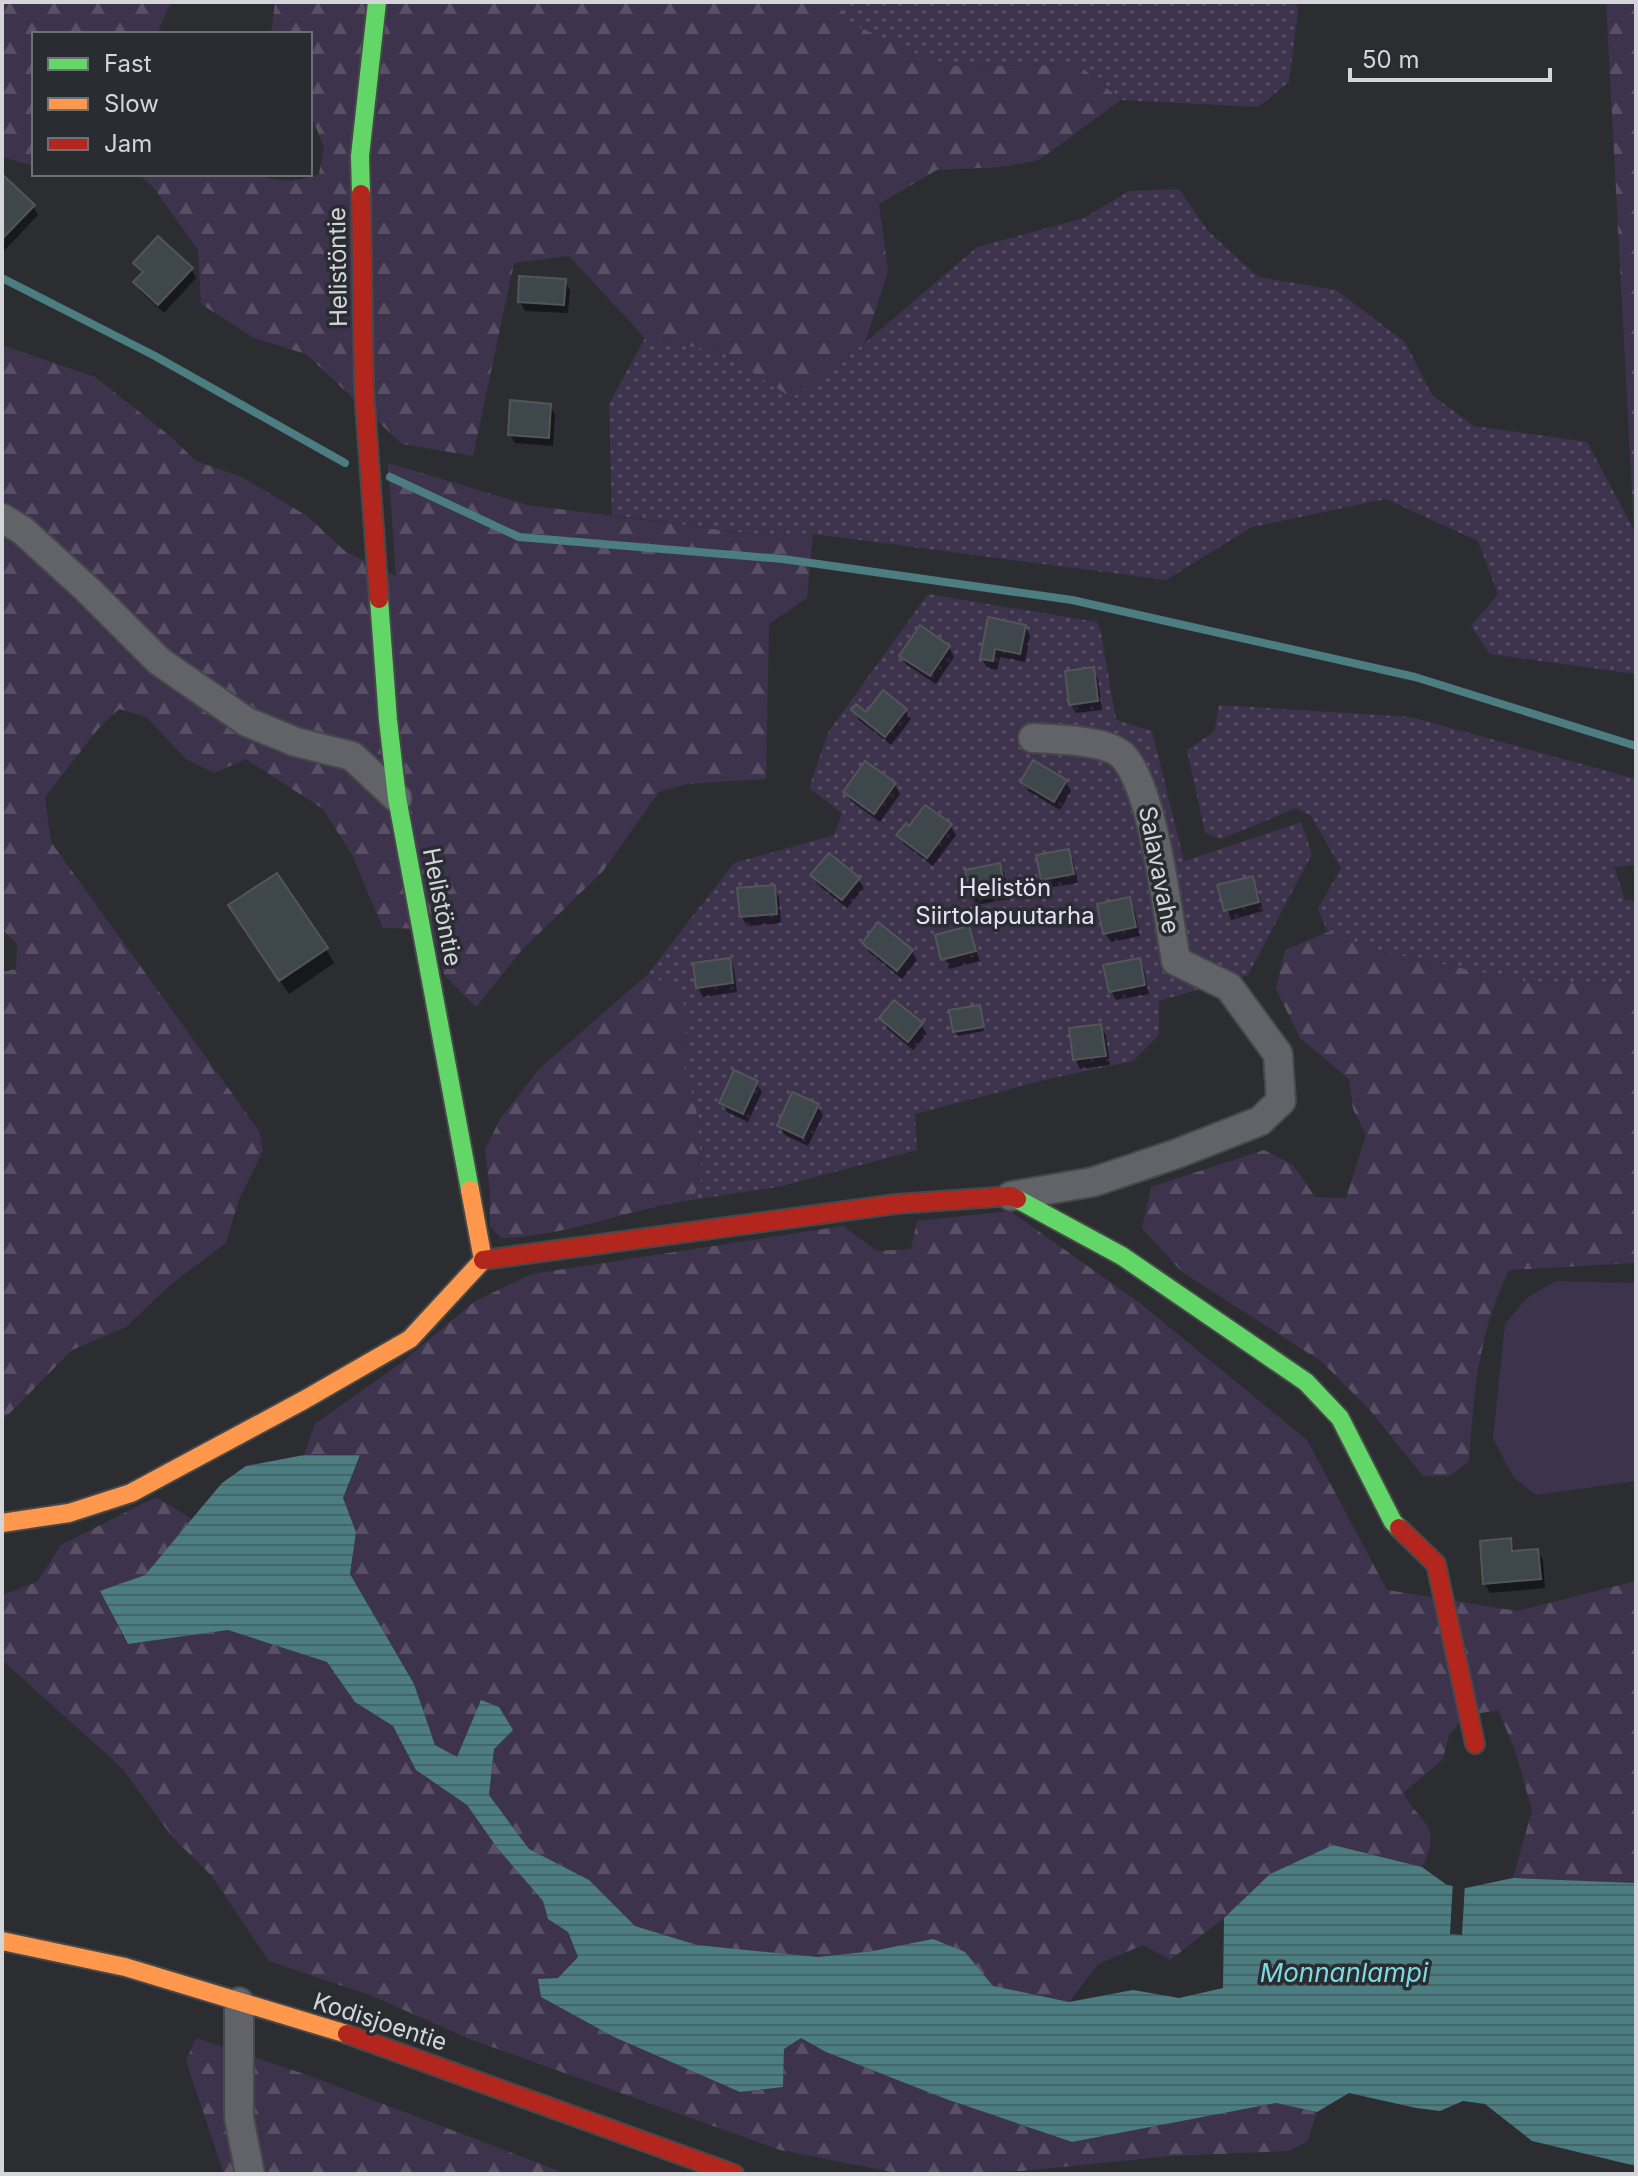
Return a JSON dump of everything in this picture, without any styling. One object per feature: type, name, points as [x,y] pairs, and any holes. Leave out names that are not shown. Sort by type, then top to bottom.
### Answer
[{"type":"street","name":"Helistöntie","points":[[377,2],[360,156],[364,390],[388,720],[397,798],[483,1260]]},
{"type":"street","points":[[2,518],[22,530],[88,590],[159,661],[247,722],[296,742],[352,756],[397,798]]},
{"type":"street","name":"Salavavahe","points":[[1011,1196],[1093,1182],[1176,1154],[1260,1121],[1281,1101],[1278,1054],[1229,987],[1176,961],[1154,835],[1141,782],[1121,753],[1085,741],[1033,738]]},
{"type":"street","points":[[2,1523],[69,1513],[131,1493],[304,1400],[410,1339],[483,1260],[896,1204],[1011,1196],[1122,1256],[1205,1311],[1306,1382],[1340,1418],[1393,1522],[1436,1564],[1475,1744]]},
{"type":"street","name":"Kodisjoentie","points":[[2,1941],[125,1967],[360,2038],[734,2174]]},
{"type":"street","points":[[239,2002],[239,2118],[250,2174]]},
{"type":"green space","points":[[2,2],[171,2],[158,32],[32,32],[32,165],[2,157]]},
{"type":"green space","points":[[275,2],[841,2],[844,20],[943,66],[1079,65],[1121,100],[1039,160],[1002,167],[937,170],[879,204],[888,271],[865,343],[792,398],[721,352],[645,338],[569,256],[514,263],[473,456],[402,444],[306,354],[254,338],[201,304],[198,250],[154,188],[140,176],[262,176],[288,180],[319,174],[324,147],[312,118],[312,32],[271,32]]},
{"type":"green space","points":[[841,2],[1296,2],[1298,11],[1289,82],[1258,107],[1121,100],[1079,65],[943,66],[843,20]]},
{"type":"green space","points":[[1606,2],[1636,2],[1636,574],[1634,530]]},
{"type":"green space","points":[[1179,189],[1208,231],[1258,277],[1336,290],[1405,342],[1432,395],[1474,426],[1587,442],[1634,530],[1636,674],[1490,654],[1471,626],[1498,594],[1478,541],[1386,499],[1252,527],[1166,580],[814,534],[768,536],[612,515],[609,404],[645,338],[721,352],[792,398],[865,343],[977,247],[1084,218],[1129,191]]},
{"type":"green space","points":[[2,345],[95,377],[171,437],[196,461],[242,477],[307,516],[346,552],[396,576],[388,463],[528,505],[768,536],[813,534],[807,598],[769,624],[766,779],[687,784],[659,792],[603,871],[521,951],[476,1007],[444,975],[432,929],[383,928],[352,855],[323,809],[246,759],[214,773],[186,759],[146,717],[119,709],[98,729],[45,797],[51,842],[259,1131],[263,1151],[239,1199],[226,1243],[170,1285],[126,1327],[72,1350],[2,1421],[2,972],[16,969],[17,944],[2,929]]},
{"type":"green space","name":"Helistön Siirtolapuutarha","points":[[928,594],[1097,622],[1116,720],[1152,731],[1184,861],[1301,822],[1312,854],[1248,975],[1159,1001],[1159,1035],[1133,1061],[1048,1079],[915,1114],[917,1150],[778,1187],[692,1200],[702,1177],[696,1104],[684,1071],[687,1040],[679,988],[647,975],[734,863],[834,835],[842,813],[809,788],[829,731]]},
{"type":"green space","points":[[1219,705],[1411,717],[1636,779],[1636,865],[1614,867],[1625,900],[1636,901],[1636,983],[1529,982],[1374,950],[1328,932],[1318,909],[1341,868],[1311,816],[1296,808],[1221,839],[1205,833],[1187,750],[1214,732]]},
{"type":"green space","points":[[1328,932],[1374,950],[1529,982],[1636,983],[1636,1263],[1509,1270],[1484,1340],[1469,1461],[1450,1476],[1423,1476],[1369,1409],[1322,1362],[1182,1272],[1142,1228],[1151,1187],[1264,1150],[1293,1165],[1315,1197],[1346,1198],[1366,1135],[1353,1109],[1349,1079],[1300,1038],[1276,989],[1285,950]]},
{"type":"green space","points":[[647,975],[679,988],[685,1009],[687,1040],[684,1071],[696,1104],[702,1177],[692,1200],[549,1233],[501,1238],[490,1226],[485,1150],[500,1119],[539,1069]]},
{"type":"green space","points":[[1010,1211],[1141,1304],[1307,1440],[1387,1590],[1517,1611],[1636,1581],[1636,1883],[1513,1878],[1532,1810],[1515,1750],[1498,1710],[1465,1716],[1449,1735],[1443,1759],[1403,1793],[1430,1834],[1431,1842],[1422,1867],[1333,1845],[1270,1874],[1224,1918],[1170,1960],[1143,1945],[1098,1964],[1069,2002],[992,1986],[965,1952],[873,1951],[818,1957],[697,1945],[635,1926],[589,1880],[529,1849],[489,1795],[494,1749],[466,1737],[457,1758],[435,1745],[414,1684],[350,1574],[356,1532],[343,1498],[360,1456],[304,1455],[315,1424],[401,1363],[475,1301],[532,1274],[843,1226],[877,1251],[911,1249],[917,1221]]},
{"type":"green space","points":[[1556,1281],[1636,1283],[1636,1481],[1536,1495],[1513,1477],[1493,1438],[1505,1324],[1528,1297]]},
{"type":"green space","points":[[156,1497],[192,1519],[145,1575],[100,1591],[127,1644],[228,1630],[327,1662],[355,1702],[393,1726],[416,1770],[467,1805],[498,1849],[543,1901],[548,1919],[568,1932],[578,1957],[541,1997],[614,2037],[740,2092],[783,2087],[784,2049],[801,2038],[826,2052],[946,2099],[1072,2142],[1276,2103],[1317,2112],[1307,2142],[1288,2151],[1171,2156],[1022,2171],[902,2174],[780,2150],[472,2040],[372,1996],[269,1961],[211,1875],[173,1838],[122,1768],[2,1660],[2,1595],[37,1582],[61,1545]]},
{"type":"green space","points":[[196,2038],[310,2076],[567,2174],[224,2174],[186,2061]]},
{"type":"water","name":"Monnanlampi","points":[[304,1455],[360,1455],[343,1498],[356,1532],[350,1574],[414,1684],[435,1745],[457,1757],[481,1700],[499,1707],[513,1730],[494,1749],[489,1795],[529,1849],[589,1880],[635,1926],[697,1945],[818,1957],[873,1951],[933,1939],[965,1952],[993,1986],[1069,2002],[1133,1990],[1179,1998],[1223,1988],[1224,1918],[1270,1874],[1333,1845],[1422,1867],[1447,1885],[1466,1888],[1513,1878],[1636,1883],[1636,2166],[1532,2141],[1485,2104],[1463,2101],[1440,2111],[1349,2093],[1317,2112],[1276,2103],[1072,2142],[946,2099],[826,2052],[801,2038],[784,2049],[783,2087],[740,2092],[614,2037],[541,1997],[538,1979],[558,1978],[578,1957],[568,1932],[548,1919],[543,1901],[498,1849],[467,1805],[416,1770],[393,1726],[355,1702],[327,1662],[228,1630],[128,1644],[100,1591],[145,1575],[222,1483],[246,1466]]},
{"type":"pier","points":[[1453,1881],[1465,1883],[1462,1935],[1450,1934]]},
{"type":"building","points":[[4,176],[35,205],[2,239],[2,179]]},
{"type":"building","points":[[158,236],[193,268],[158,305],[133,282],[143,272],[133,263]]},
{"type":"building","points":[[519,276],[566,279],[564,305],[518,302]]},
{"type":"building","points":[[510,400],[551,404],[549,438],[508,435]]},
{"type":"building","points":[[988,617],[1026,625],[1020,654],[995,649],[993,661],[980,659]]},
{"type":"building","points":[[920,625],[950,646],[930,676],[899,656]]},
{"type":"building","points":[[1094,667],[1098,701],[1069,705],[1065,671]]},
{"type":"building","points":[[883,690],[907,709],[885,737],[851,710],[856,704],[866,712]]},
{"type":"building","points":[[1033,760],[1067,780],[1054,802],[1020,782]]},
{"type":"building","points":[[865,761],[896,783],[874,814],[843,792]]},
{"type":"building","points":[[925,805],[952,824],[927,858],[896,835],[906,823],[909,826]]},
{"type":"building","points":[[1069,849],[1074,874],[1041,880],[1036,855]]},
{"type":"building","points":[[829,853],[860,878],[842,900],[810,875]]},
{"type":"building","points":[[1000,863],[1005,890],[970,896],[965,870]]},
{"type":"building","points":[[277,873],[328,948],[279,981],[228,905]]},
{"type":"building","points":[[1253,876],[1259,902],[1224,911],[1217,885]]},
{"type":"building","points":[[775,885],[777,914],[740,917],[737,888]]},
{"type":"building","points":[[1130,897],[1136,927],[1103,934],[1097,904]]},
{"type":"building","points":[[878,922],[913,950],[897,971],[862,943]]},
{"type":"building","points":[[969,926],[976,951],[941,960],[935,935]]},
{"type":"building","points":[[730,958],[733,983],[696,988],[693,963]]},
{"type":"building","points":[[1140,958],[1145,985],[1109,992],[1103,965]]},
{"type":"building","points":[[894,1000],[923,1023],[908,1042],[879,1018]]},
{"type":"building","points":[[980,1005],[984,1027],[953,1032],[949,1010]]},
{"type":"building","points":[[1101,1024],[1106,1056],[1073,1060],[1069,1028]]},
{"type":"building","points":[[734,1070],[758,1081],[743,1114],[719,1103]]},
{"type":"building","points":[[792,1092],[819,1104],[803,1138],[777,1126]]},
{"type":"building","points":[[1511,1538],[1512,1551],[1538,1549],[1541,1579],[1483,1584],[1480,1541]]},
{"type":"waterway","points":[[2,278],[155,356],[345,463]]},
{"type":"waterway","points":[[390,477],[519,537],[783,559],[1072,600],[1415,677],[1636,746]]},
{"type":"traffic: fast","points":[[361,194],[360,156],[377,2]]},
{"type":"traffic: fast","points":[[379,599],[397,798],[470,1190]]},
{"type":"traffic: fast","points":[[1017,1199],[1122,1256],[1306,1382],[1340,1418],[1393,1522],[1399,1528]]},
{"type":"traffic: slow","points":[[2,1523],[69,1513],[131,1493],[410,1339],[483,1260],[470,1190]]},
{"type":"traffic: slow","points":[[2,1941],[125,1967],[347,2034]]},
{"type":"traffic: jam","points":[[361,194],[364,390],[379,599]]},
{"type":"traffic: jam","points":[[483,1260],[896,1204],[1011,1196],[1017,1199]]},
{"type":"traffic: jam","points":[[1399,1528],[1436,1564],[1475,1744]]},
{"type":"traffic: jam","points":[[347,2034],[734,2174]]}]
